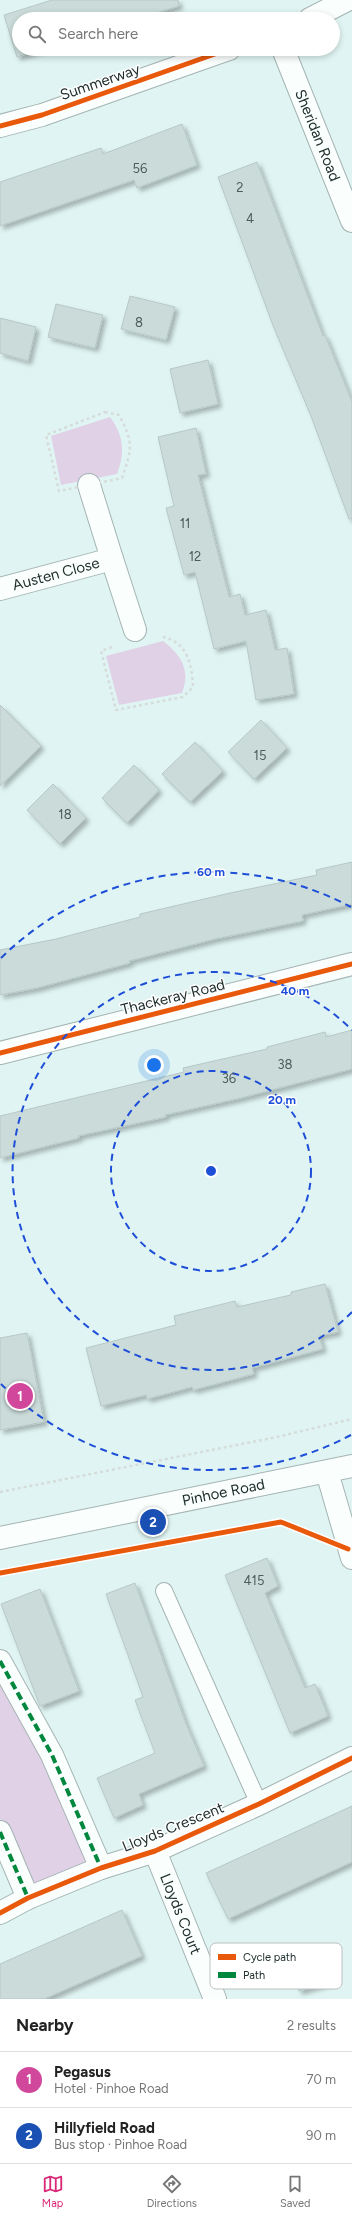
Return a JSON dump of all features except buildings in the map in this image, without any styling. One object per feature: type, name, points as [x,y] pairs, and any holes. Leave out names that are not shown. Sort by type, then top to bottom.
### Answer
[{"type":"street","points":[[324,12],[347,0]]},
{"type":"street","name":"Summerway","points":[[0,126],[42,115],[209,56]]},
{"type":"street","name":"Sheridan Road","points":[[286,56],[352,221]]},
{"type":"street","name":"Austen Close","points":[[89,485],[137,634]]},
{"type":"street","name":"Austen Close","points":[[0,589],[112,559]]},
{"type":"street","name":"Thackeray Road","points":[[0,1053],[352,964]]},
{"type":"street","name":"Pinhoe Road","points":[[0,1538],[352,1466]]},
{"type":"street","points":[[327,1472],[352,1558]]},
{"type":"street","points":[[0,1661],[52,1755],[101,1868]]},
{"type":"street","name":"Lloyds Crescent","points":[[0,1913],[28,1898],[101,1868],[155,1851],[258,1804],[352,1758]]},
{"type":"street","points":[[0,1832],[28,1898]]},
{"type":"street","name":"Lloyds Court","points":[[155,1851],[214,1999]]},
{"type":"lane","points":[[164,1592],[258,1804]]},
{"type":"path","points":[[105,412],[119,415],[130,435],[130,456],[122,478],[89,485],[59,492],[46,435],[105,412]]},
{"type":"path","points":[[137,634],[170,638],[185,650],[192,668],[193,687],[182,697],[116,710],[100,651],[137,634]]},
{"type":"path","points":[[0,1492],[277,1437],[352,1419]]},
{"type":"shaded area","points":[[110,417],[115,424],[122,444],[120,466],[117,474],[61,485],[51,436]]},
{"type":"shaded area","points":[[163,641],[175,652],[183,664],[185,670],[185,685],[182,693],[119,705],[106,656]]},
{"type":"shaded area","points":[[0,1674],[46,1757],[91,1861],[30,1889],[0,1821]]},
{"type":"marked path","points":[[0,1661],[52,1755],[101,1868]]},
{"type":"marked path","points":[[0,1832],[28,1898]]},
{"type":"cycle path","points":[[0,126],[42,115],[209,56]]},
{"type":"cycle path","points":[[0,1053],[352,964]]},
{"type":"cycle path","points":[[0,1573],[281,1522],[348,1549]]},
{"type":"cycle path","points":[[0,1913],[28,1898],[101,1868],[155,1851],[259,1804],[352,1758]]},
{"type":"place","name":"Pegasus","points":[[20,1396]]},
{"type":"place","name":"Hillyfield Road","points":[[153,1522]]}]
